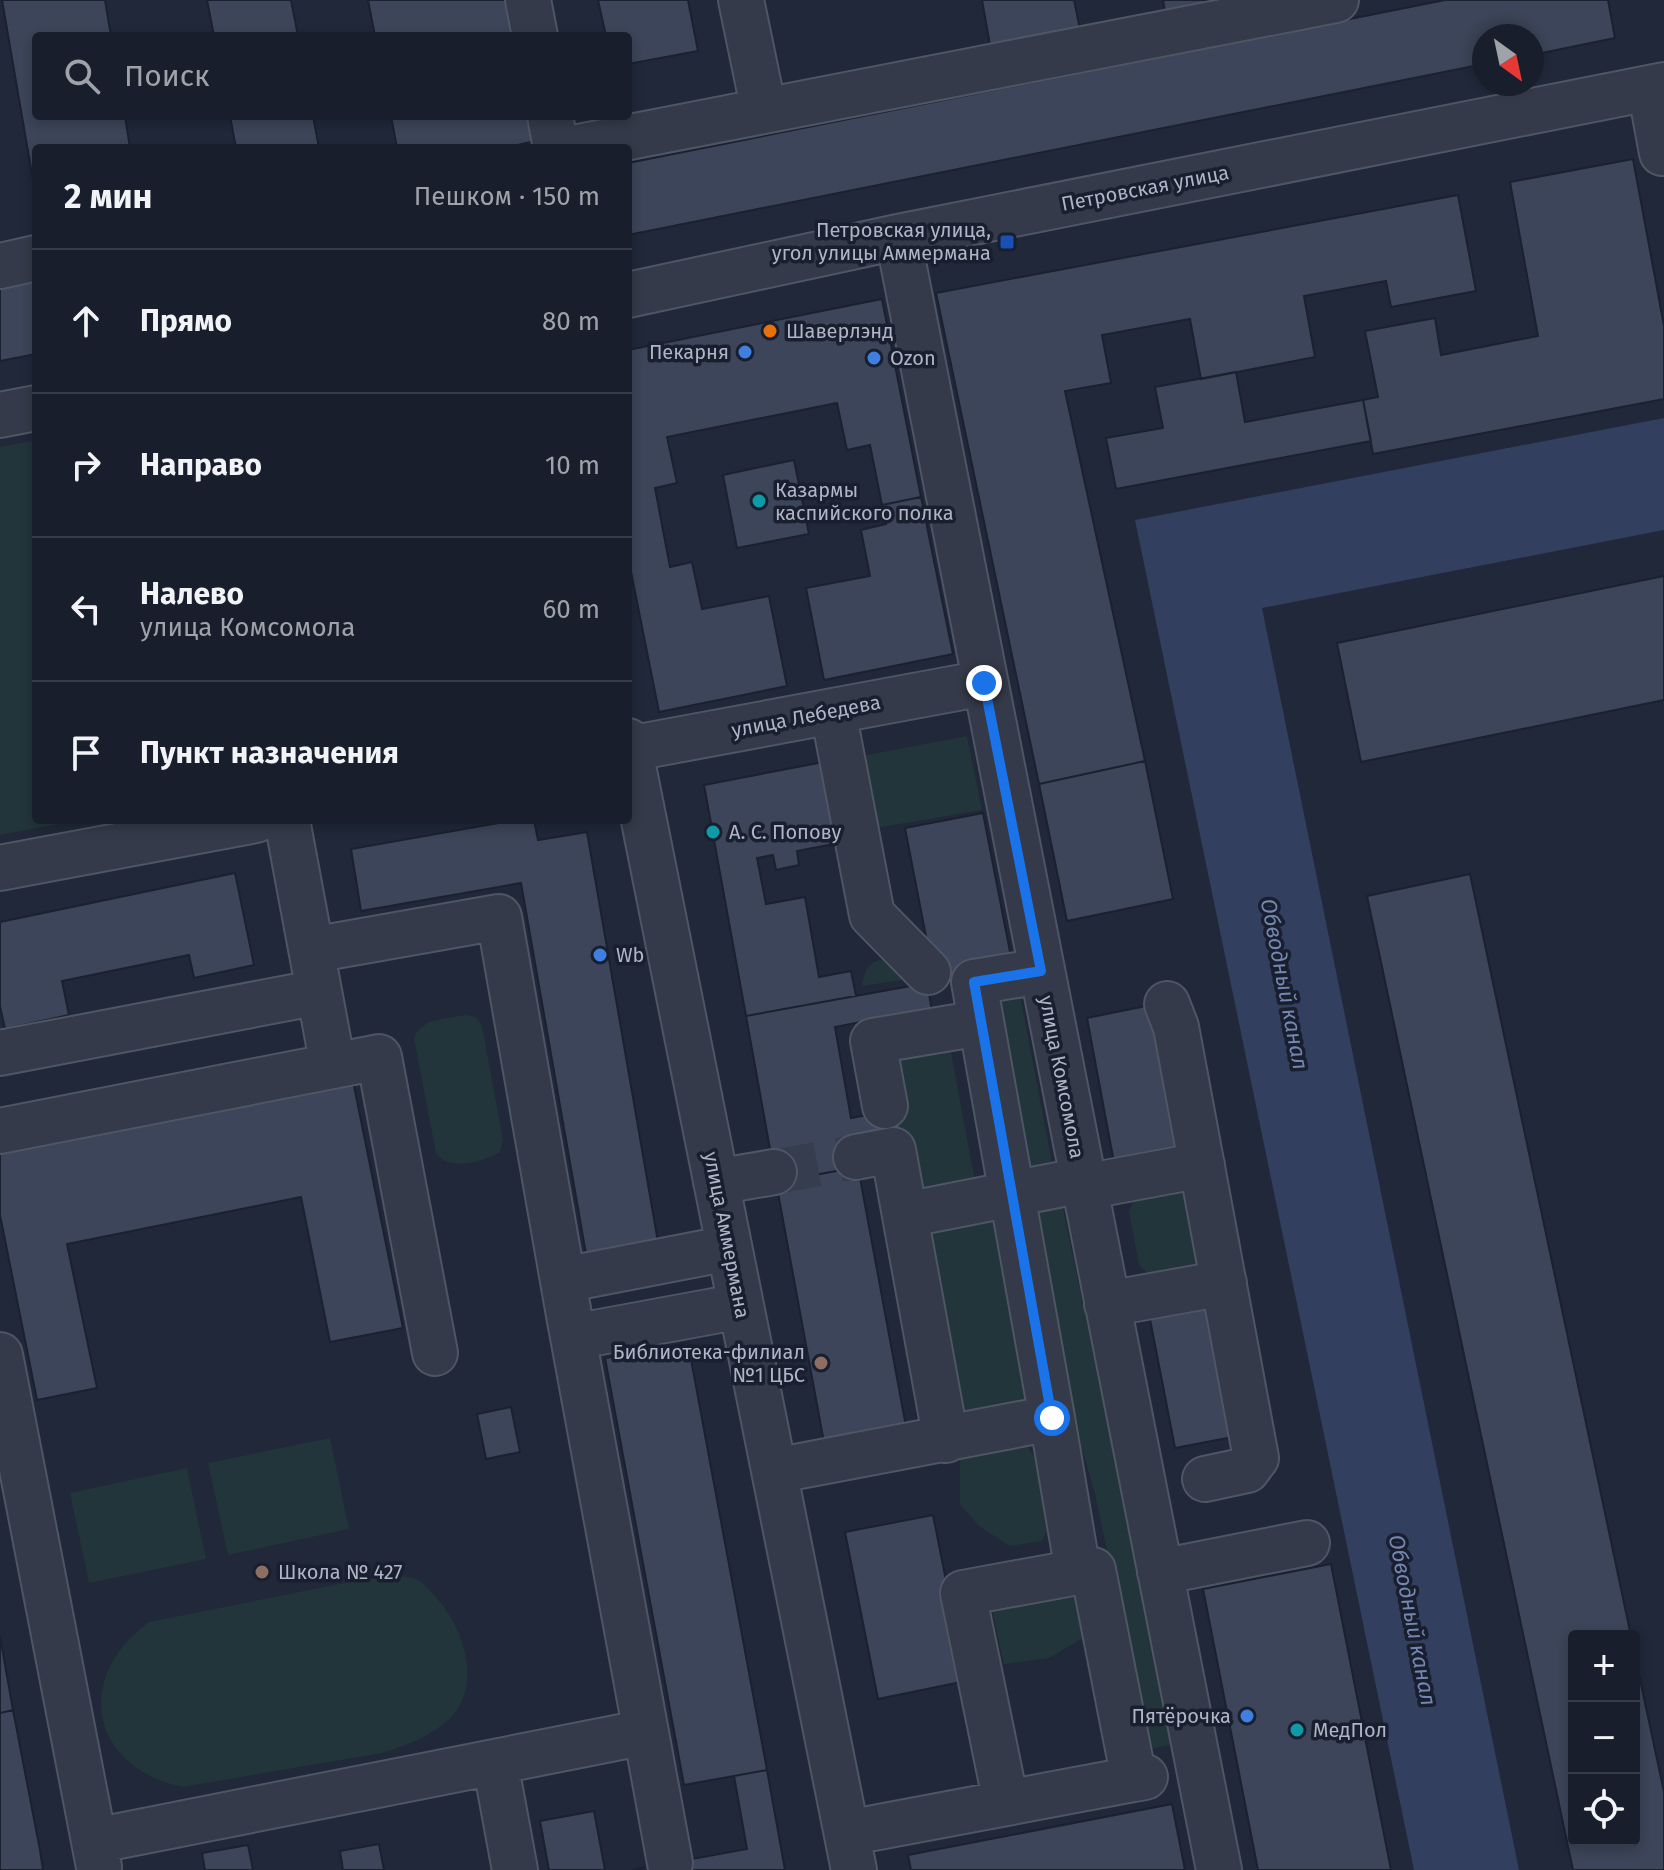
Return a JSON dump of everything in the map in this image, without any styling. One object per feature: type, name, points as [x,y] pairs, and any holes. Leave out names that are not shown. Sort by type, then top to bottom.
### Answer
[{"type":"street","points":[[528,0],[534,32]]},
{"type":"street","points":[[741,0],[764,111]]},
{"type":"street","points":[[594,144],[1336,0]]},
{"type":"street","points":[[1657,86],[1662,153]]},
{"type":"street","name":"Петровская улица","points":[[632,294],[898,237],[1657,86]]},
{"type":"street","points":[[551,120],[555,144]]},
{"type":"street","name":"улица Комсомола","points":[[898,237],[1219,1870]]},
{"type":"street","points":[[0,266],[32,259]]},
{"type":"street","points":[[0,415],[32,409]]},
{"type":"street","name":"улица Лебедева","points":[[632,745],[984,683]]},
{"type":"street","points":[[833,711],[872,915],[928,972]]},
{"type":"street","name":"улица Аммермана","points":[[632,761],[850,1851]]},
{"type":"street","points":[[0,868],[235,824]]},
{"type":"street","points":[[288,824],[333,1066]]},
{"type":"street","points":[[312,950],[499,917],[670,1863]]},
{"type":"street","points":[[1041,971],[974,982],[1078,1572]]},
{"type":"street","points":[[0,1053],[319,992]]},
{"type":"street","points":[[1167,1004],[1176,1027],[1256,1458],[1247,1470],[1205,1479]]},
{"type":"street","points":[[885,1106],[873,1041],[980,1023]]},
{"type":"street","points":[[0,1131],[379,1057],[435,1353]]},
{"type":"street","points":[[856,1157],[893,1150],[946,1440]]},
{"type":"street","points":[[905,1215],[1012,1194],[1202,1165]]},
{"type":"street","points":[[716,1182],[774,1172]]},
{"type":"street","points":[[563,1280],[729,1248]]},
{"type":"street","points":[[1107,1304],[1224,1283]]},
{"type":"street","points":[[573,1337],[741,1306]]},
{"type":"street","points":[[0,1355],[15,1518],[97,1856],[272,1824],[495,1762],[646,1732]]},
{"type":"street","points":[[774,1471],[1052,1418]]},
{"type":"street","points":[[1160,1572],[1307,1543]]},
{"type":"street","points":[[850,1851],[1006,1803],[1140,1778],[1093,1570],[963,1593],[1006,1803]]},
{"type":"street","points":[[495,1762],[515,1870]]},
{"type":"green space","points":[[32,441],[32,824],[59,824],[0,835],[0,447]]},
{"type":"green space","points":[[967,736],[982,810],[864,830],[851,758]]},
{"type":"green space","points":[[895,957],[916,978],[862,986],[868,967],[881,959]]},
{"type":"green space","points":[[1019,990],[1054,1173],[1019,1180],[985,996]]},
{"type":"green space","points":[[465,1015],[476,1017],[482,1026],[503,1140],[500,1152],[493,1156],[457,1164],[442,1159],[436,1153],[414,1039],[428,1023]]},
{"type":"green space","points":[[948,1036],[976,1187],[910,1199],[883,1048]]},
{"type":"green space","points":[[1182,1188],[1194,1197],[1204,1253],[1197,1269],[1152,1278],[1139,1265],[1129,1211],[1136,1197]]},
{"type":"green space","points":[[1061,1199],[1174,1744],[1150,1749],[1095,1494],[1083,1452],[1063,1424],[1024,1207]]},
{"type":"green space","points":[[1005,1210],[1039,1403],[950,1419],[916,1226]]},
{"type":"green space","points":[[330,1438],[349,1529],[228,1555],[208,1463]]},
{"type":"green space","points":[[1023,1440],[1044,1470],[1055,1515],[1042,1541],[1010,1546],[980,1527],[960,1505],[960,1446]]},
{"type":"green space","points":[[187,1468],[206,1559],[89,1583],[70,1493]]},
{"type":"green space","points":[[385,1575],[412,1578],[423,1584],[451,1617],[464,1650],[467,1684],[462,1700],[453,1715],[429,1734],[382,1753],[183,1787],[152,1777],[128,1761],[111,1741],[103,1718],[102,1693],[109,1668],[125,1644],[149,1622]]},
{"type":"green space","points":[[1077,1580],[1085,1637],[1049,1658],[1004,1664],[991,1605]]},
{"type":"water","name":"Обводный канал","points":[[1664,418],[1664,530],[1262,608],[1519,1870],[1414,1870],[1135,520]]},
{"type":"building","points":[[2,0],[105,0],[110,32],[32,32],[32,120],[126,120],[129,144],[32,144],[32,175]]},
{"type":"building","points":[[207,0],[291,0],[297,32],[213,32]]},
{"type":"building","points":[[368,0],[512,0],[518,32],[374,32]]},
{"type":"building","points":[[598,0],[688,0],[698,51],[632,63],[632,32],[605,32]]},
{"type":"building","points":[[982,0],[1074,0],[1080,29],[990,45]]},
{"type":"building","points":[[1163,0],[1228,0],[1165,12]]},
{"type":"building","points":[[1445,0],[1608,0],[1615,38],[1544,53],[1544,24],[1472,24],[1472,66],[632,234],[632,162]]},
{"type":"building","points":[[231,120],[314,120],[318,144],[235,144]]},
{"type":"building","points":[[392,120],[536,120],[540,140],[522,144],[396,144]]},
{"type":"building","points":[[1633,159],[1664,326],[1664,399],[1373,454],[1363,400],[1378,397],[1365,331],[1435,318],[1441,355],[1538,336],[1510,182]]},
{"type":"building","points":[[1458,195],[1476,291],[1391,307],[1386,281],[1304,296],[1315,357],[1201,379],[1190,319],[1102,335],[1111,383],[1065,391],[1145,761],[1039,784],[936,293]]},
{"type":"building","points":[[32,282],[32,355],[0,361],[0,288]]},
{"type":"building","points":[[882,299],[921,497],[882,505],[870,445],[847,450],[837,403],[667,437],[677,483],[655,488],[670,567],[692,562],[702,609],[769,596],[787,686],[659,712],[632,577],[632,349]]},
{"type":"building","points":[[1236,372],[1245,422],[1363,400],[1371,441],[1116,489],[1106,438],[1163,428],[1155,387]]},
{"type":"building","points":[[794,460],[809,534],[737,548],[723,475]]},
{"type":"building","points":[[921,497],[953,654],[824,680],[806,588],[870,576],[861,530],[886,524],[882,505]]},
{"type":"building","points":[[1664,576],[1664,700],[1361,762],[1337,643]]},
{"type":"building","points":[[834,760],[849,841],[797,851],[799,865],[776,870],[773,855],[757,858],[766,904],[805,897],[819,977],[851,971],[856,996],[746,1016],[704,785]]},
{"type":"building","points":[[1145,761],[1173,899],[1067,921],[1039,784]]},
{"type":"building","points":[[983,813],[1013,967],[935,983],[905,828]]},
{"type":"building","points":[[493,824],[535,824],[538,840],[587,832],[658,1242],[586,1254],[521,883],[361,911],[351,849]]},
{"type":"building","points":[[235,873],[254,965],[194,978],[189,955],[62,981],[69,1015],[5,1029],[0,1006],[0,922]]},
{"type":"building","points":[[1470,874],[1630,1630],[1568,1630],[1568,1846],[1640,1846],[1640,1679],[1664,1792],[1664,1870],[1573,1870],[1367,896]]},
{"type":"building","points":[[927,983],[934,1022],[863,1035],[861,1022],[835,1027],[851,1118],[878,1113],[883,1141],[858,1167],[776,1182],[746,1016]]},
{"type":"building","points":[[1151,1005],[1179,1156],[1115,1168],[1087,1018]]},
{"type":"building","points":[[353,1081],[403,1328],[330,1342],[301,1197],[67,1244],[97,1388],[37,1400],[0,1215],[0,1153]]},
{"type":"building","points":[[858,1167],[907,1432],[825,1448],[776,1182]]},
{"type":"building","points":[[1211,1302],[1238,1436],[1175,1448],[1149,1314]]},
{"type":"building","points":[[688,1343],[767,1770],[684,1785],[605,1358]]},
{"type":"building","points":[[511,1407],[520,1452],[486,1459],[477,1414]]},
{"type":"building","points":[[933,1515],[966,1681],[878,1699],[845,1532]]},
{"type":"building","name":"МедПол","points":[[1331,1564],[1391,1870],[1258,1870],[1203,1589]]},
{"type":"building","points":[[0,1636],[13,1710],[0,1713]]},
{"type":"building","points":[[13,1710],[43,1870],[0,1870],[0,1713]]},
{"type":"building","points":[[767,1770],[785,1870],[632,1870],[747,1849],[734,1776]]},
{"type":"building","points":[[1172,1804],[1185,1870],[911,1870],[908,1855]]},
{"type":"building","points":[[594,1811],[605,1870],[549,1870],[540,1821]]},
{"type":"building","points":[[379,1844],[384,1870],[343,1870],[340,1851]]},
{"type":"building","points":[[248,1845],[253,1870],[205,1870],[202,1853]]},
{"type":"tunnel","points":[[774,1172],[856,1157]]},
{"type":"place","name":"Петровская улица, угол улицы Аммермана","points":[[1007,242]]},
{"type":"place","name":"Шаверлэнд","points":[[770,331]]},
{"type":"place","name":"Пекарня","points":[[745,352]]},
{"type":"place","name":"Ozon","points":[[874,358]]},
{"type":"place","name":"Казармы каспийского полка","points":[[759,501]]},
{"type":"place","name":"А. С. Попову","points":[[713,832]]},
{"type":"place","name":"Wb","points":[[600,955]]},
{"type":"place","name":"Библиотека-филиал №1 ЦБС","points":[[821,1363]]},
{"type":"place","name":"Школа № 427","points":[[262,1572]]},
{"type":"place","name":"Пятёрочка","points":[[1247,1716]]},
{"type":"place","name":"МедПол","points":[[1297,1730]]},
{"type":"route","points":[[984,683],[1041,971],[974,982],[1052,1418]]}]
